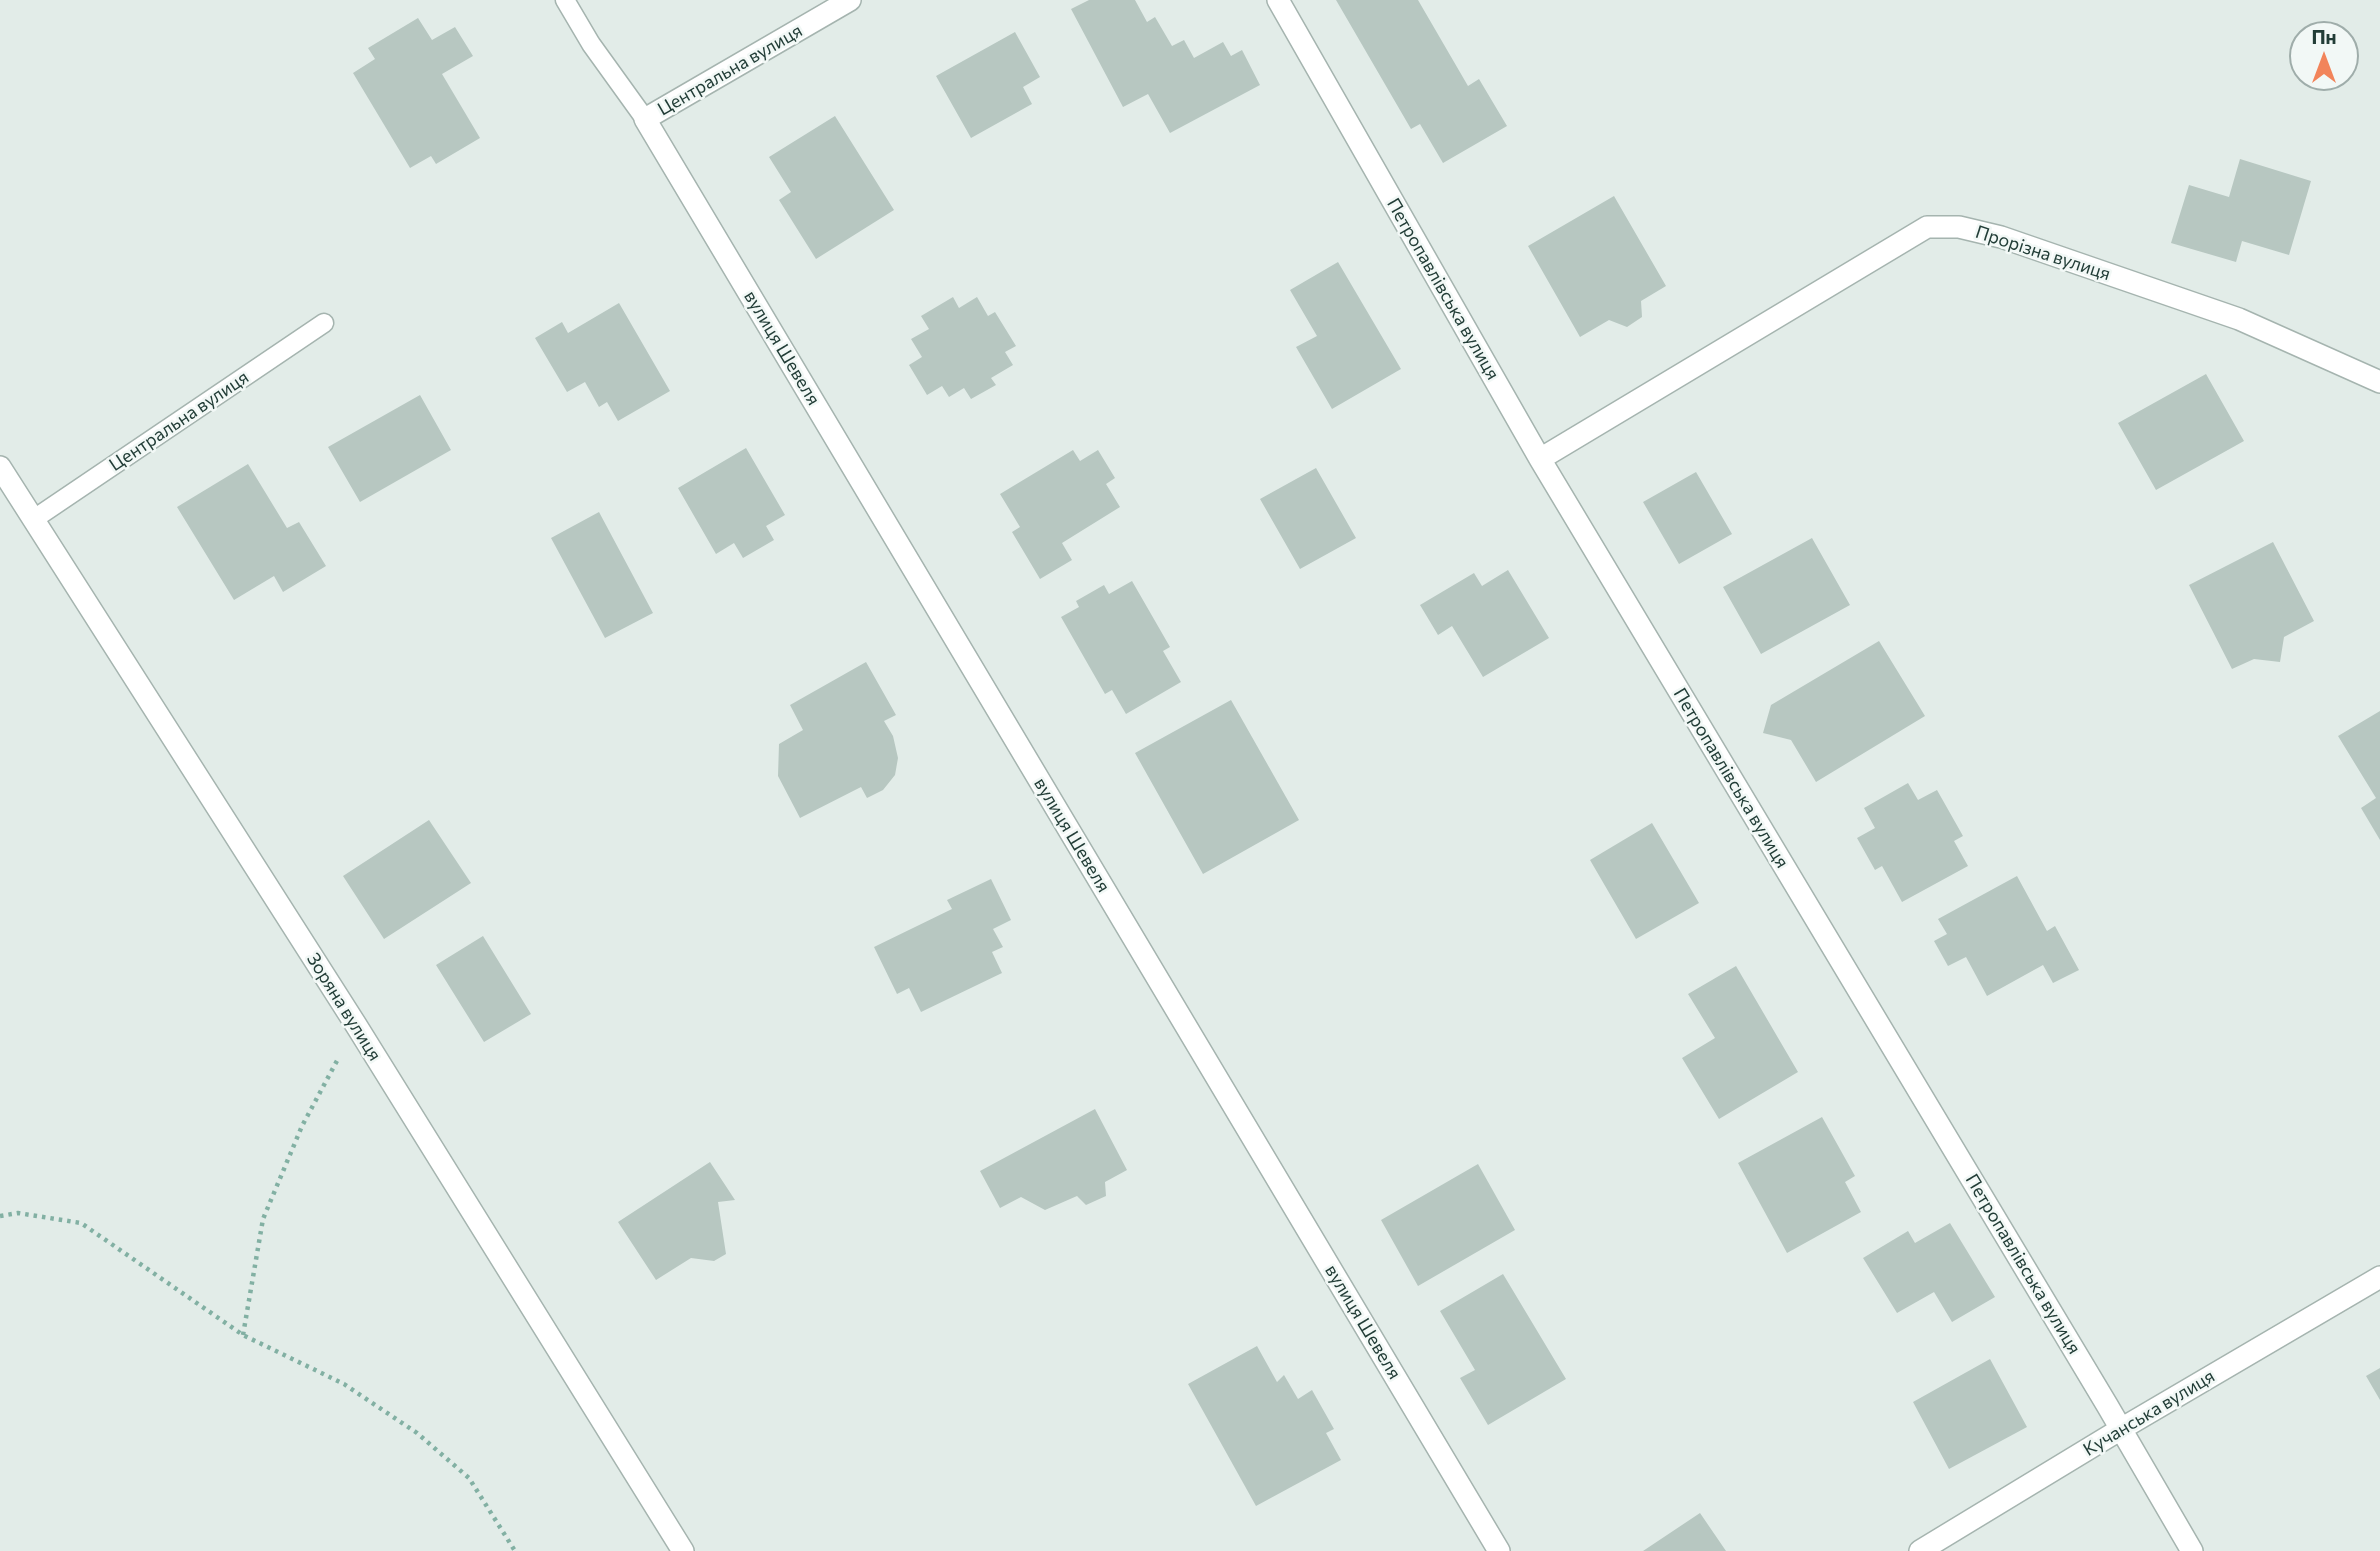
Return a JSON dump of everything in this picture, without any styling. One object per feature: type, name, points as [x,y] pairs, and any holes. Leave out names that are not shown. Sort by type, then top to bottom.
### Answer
[{"type":"street","name":"Центральна вулиця","points":[[646,119],[850,0]]},
{"type":"street","name":"Петропавлівська вулиця","points":[[1278,0],[1540,459],[2192,1551]]},
{"type":"street","name":"вулиця Шевеля","points":[[646,119],[1499,1551]]},
{"type":"street","name":"Прорізна вулиця","points":[[1540,459],[1927,227],[1959,227],[2001,237],[2054,255],[2238,318],[2380,382]]},
{"type":"street","name":"Зоряна вулиця","points":[[0,467],[356,1025],[683,1551]]},
{"type":"street","name":"Кучанська вулиця","points":[[1920,1551],[2121,1429],[2380,1278]]},
{"type":"lane","points":[[565,0],[591,44],[646,119]]},
{"type":"lane","name":"Центральна вулиця","points":[[34,519],[324,323]]},
{"type":"path","points":[[243,1335],[264,1219],[302,1126],[356,1025]]},
{"type":"path","points":[[0,1216],[18,1213],[81,1223],[243,1335],[344,1384],[417,1433],[469,1478],[515,1551]]},
{"type":"building","points":[[1089,0],[1135,0],[1147,22],[1155,17],[1172,46],[1184,40],[1194,58],[1223,42],[1231,56],[1242,50],[1260,85],[1170,133],[1148,94],[1123,107],[1071,9]]},
{"type":"building","points":[[1336,0],[1418,0],[1468,86],[1479,79],[1507,126],[1443,163],[1420,124],[1411,129]]},
{"type":"building","points":[[418,18],[432,40],[455,27],[473,56],[442,74],[480,138],[436,164],[431,156],[410,168],[353,73],[375,59],[368,48]]},
{"type":"building","points":[[1015,32],[1040,77],[1023,87],[1032,104],[971,138],[936,76]]},
{"type":"building","points":[[835,116],[894,210],[816,259],[779,200],[791,192],[769,157]]},
{"type":"building","points":[[2240,159],[2311,181],[2289,255],[2242,241],[2236,262],[2171,243],[2189,185],[2229,197]]},
{"type":"building","points":[[1614,196],[1666,286],[1641,301],[1642,317],[1627,327],[1609,320],[1580,337],[1528,246]]},
{"type":"building","points":[[1338,262],[1401,369],[1332,409],[1296,347],[1317,336],[1290,290]]},
{"type":"building","points":[[953,297],[959,308],[977,297],[988,316],[995,312],[1016,346],[1005,352],[1013,365],[991,378],[996,385],[971,399],[964,388],[949,397],[942,386],[927,395],[909,365],[922,357],[911,339],[929,329],[921,316]]},
{"type":"building","points":[[619,303],[670,391],[618,421],[607,402],[599,407],[585,382],[567,392],[535,338],[562,322],[568,333]]},
{"type":"building","points":[[2206,374],[2244,441],[2156,490],[2118,423]]},
{"type":"building","points":[[420,395],[451,450],[360,502],[328,447]]},
{"type":"building","points":[[746,448],[785,515],[766,526],[774,540],[743,558],[734,543],[716,554],[678,488]]},
{"type":"building","points":[[1073,450],[1080,461],[1098,450],[1115,478],[1106,484],[1120,507],[1062,543],[1072,560],[1040,579],[1012,532],[1020,527],[1000,494]]},
{"type":"building","points":[[248,464],[287,528],[299,522],[326,566],[283,592],[274,576],[234,600],[177,507]]},
{"type":"building","points":[[1316,468],[1356,538],[1300,569],[1260,499]]},
{"type":"building","points":[[1696,472],[1732,534],[1679,564],[1643,502]]},
{"type":"building","points":[[599,512],[653,613],[605,638],[551,538]]},
{"type":"building","points":[[1812,538],[1850,605],[1761,654],[1723,587]]},
{"type":"building","points":[[2273,542],[2314,621],[2284,637],[2280,662],[2254,659],[2232,669],[2189,585]]},
{"type":"building","points":[[1508,570],[1549,638],[1483,677],[1452,626],[1438,635],[1420,605],[1474,573],[1482,586]]},
{"type":"building","points":[[1132,581],[1170,647],[1163,651],[1181,682],[1126,714],[1112,690],[1105,694],[1061,617],[1079,607],[1076,601],[1104,585],[1109,594]]},
{"type":"building","points":[[1879,641],[1925,716],[1816,782],[1791,740],[1763,733],[1771,705]]},
{"type":"building","points":[[866,662],[896,715],[884,721],[893,736],[898,758],[895,775],[883,790],[867,798],[861,787],[800,818],[778,776],[779,744],[803,730],[790,705]]},
{"type":"building","points":[[1231,700],[1299,820],[1203,874],[1135,753]]},
{"type":"building","points":[[2380,711],[2380,840],[2361,808],[2376,798],[2338,736]]},
{"type":"building","points":[[1908,783],[1918,800],[1937,790],[1963,836],[1954,841],[1968,866],[1902,902],[1882,866],[1875,870],[1857,838],[1875,828],[1864,808]]},
{"type":"building","points":[[429,820],[471,883],[384,939],[343,876]]},
{"type":"building","points":[[1652,823],[1699,903],[1636,939],[1590,860]]},
{"type":"building","points":[[2017,876],[2047,931],[2055,926],[2079,970],[2053,983],[2043,965],[1987,996],[1966,957],[1948,966],[1934,941],[1947,934],[1938,919]]},
{"type":"building","points":[[991,879],[1011,920],[993,929],[1003,947],[992,952],[1002,973],[921,1012],[909,988],[897,994],[874,947],[952,909],[947,900]]},
{"type":"building","points":[[483,936],[531,1014],[484,1042],[436,965]]},
{"type":"building","points":[[1736,966],[1798,1072],[1719,1119],[1682,1058],[1715,1038],[1688,994]]},
{"type":"building","points":[[1095,1109],[1127,1170],[1105,1182],[1106,1196],[1086,1205],[1077,1196],[1045,1210],[1021,1197],[1000,1208],[980,1171]]},
{"type":"building","points":[[1822,1117],[1855,1176],[1845,1182],[1861,1212],[1787,1253],[1738,1163]]},
{"type":"building","points":[[710,1162],[735,1200],[718,1202],[726,1254],[714,1261],[691,1258],[656,1280],[618,1222]]},
{"type":"building","points":[[1478,1164],[1515,1230],[1418,1286],[1381,1220]]},
{"type":"building","points":[[1950,1223],[1995,1297],[1952,1322],[1934,1292],[1897,1313],[1863,1258],[1908,1231],[1915,1243]]},
{"type":"building","points":[[1503,1274],[1566,1379],[1488,1425],[1460,1378],[1475,1370],[1440,1311]]},
{"type":"building","points":[[1257,1346],[1277,1382],[1284,1375],[1298,1399],[1312,1390],[1334,1429],[1326,1433],[1341,1460],[1256,1506],[1188,1384]]},
{"type":"building","points":[[1990,1359],[2027,1427],[1949,1469],[1913,1402]]},
{"type":"building","points":[[2380,1368],[2380,1400],[2366,1376]]},
{"type":"building","points":[[1700,1513],[1726,1551],[1643,1551]]}]
